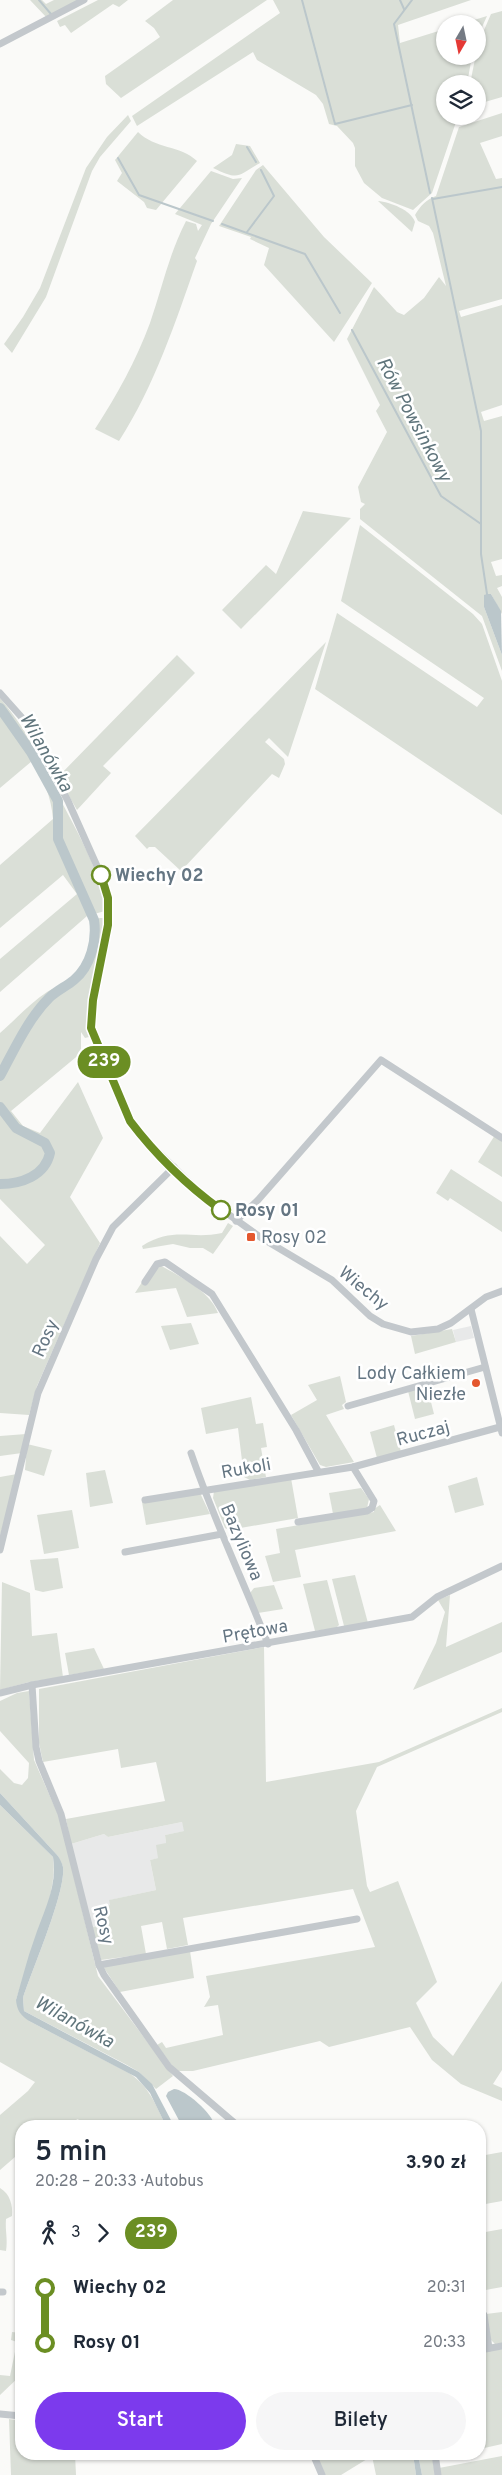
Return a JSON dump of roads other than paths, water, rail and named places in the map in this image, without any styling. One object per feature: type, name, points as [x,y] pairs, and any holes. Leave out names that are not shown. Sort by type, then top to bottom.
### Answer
[{"type":"street","points":[[0,44],[84,0]]},
{"type":"street","name":"Wiechy","points":[[0,693],[25,721],[47,761],[88,842],[108,898],[108,932],[91,1012],[91,1028],[100,1055],[130,1121],[203,1196],[236,1221],[318,1271],[344,1290],[370,1316],[396,1329],[411,1332],[438,1329],[471,1309],[486,1297],[502,1291]]},
{"type":"street","points":[[236,1221],[258,1200],[381,1060],[502,1138]]},
{"type":"street","name":"Rosy","points":[[0,1550],[38,1393],[96,1259],[113,1227],[174,1167]]},
{"type":"street","points":[[145,1282],[157,1264],[165,1262],[212,1294],[296,1430],[318,1470]]},
{"type":"street","name":"Ruczaj","points":[[353,1466],[501,1430],[471,1309]]},
{"type":"street","points":[[348,1406],[485,1367]]},
{"type":"street","name":"Bazyliowa","points":[[190,1453],[268,1644]]},
{"type":"street","points":[[298,1522],[367,1511],[372,1508],[374,1501],[353,1466]]},
{"type":"street","name":"Rukoli","points":[[145,1500],[318,1470],[353,1466]]},
{"type":"street","points":[[125,1552],[222,1534]]},
{"type":"street","name":"Prętowa","points":[[0,1694],[32,1685],[412,1617],[437,1597],[502,1566]]},
{"type":"street","name":"Rosy","points":[[32,1685],[36,1747],[39,1761],[61,1814],[99,1964],[110,1986],[169,2067],[231,2120]]},
{"type":"street","points":[[99,1964],[356,1919]]},
{"type":"street","points":[[486,2328],[489,2348]]},
{"type":"street","points":[[486,2349],[502,2346]]},
{"type":"street","points":[[0,2414],[15,2415]]},
{"type":"street","points":[[316,2460],[322,2475]]},
{"type":"street","points":[[435,2460],[438,2475]]},
{"type":"waterway","name":"Rów Powsinkowy","points":[[39,0],[51,14]]},
{"type":"waterway","points":[[302,0],[335,124],[412,105]]},
{"type":"waterway","points":[[400,0],[404,9]]},
{"type":"waterway","points":[[412,0],[394,24],[430,193]]},
{"type":"waterway","points":[[247,147],[256,162]]},
{"type":"waterway","name":"Rów Powsinkowy","points":[[118,158],[139,195],[213,221]]},
{"type":"waterway","points":[[247,232],[274,196],[261,170]]},
{"type":"waterway","points":[[433,199],[502,187]]},
{"type":"waterway","points":[[432,198],[481,431],[481,554],[487,594]]},
{"type":"waterway","name":"Rów Powsinkowy","points":[[222,224],[305,254],[340,313]]},
{"type":"waterway","name":"Rów Powsinkowy","points":[[352,330],[441,496],[481,524]]},
{"type":"waterway","name":"Wilanówka","points":[[0,708],[31,752],[58,801],[58,839],[94,920],[95,928],[92,952],[85,968],[74,980],[52,995],[41,1006],[22,1035],[0,1076]]},
{"type":"waterway","name":"Wilanówka","points":[[0,1107],[16,1128],[45,1143],[50,1153],[43,1168],[38,1173],[24,1180],[0,1184]]},
{"type":"place","name":"Wiechy 02","points":[[101,875]]},
{"type":"place","name":"Rosy 01","points":[[221,1210]]},
{"type":"place","name":"Rosy 02","points":[[251,1237]]},
{"type":"place","name":"Lody Całkiem Niezłe","points":[[476,1383]]}]
